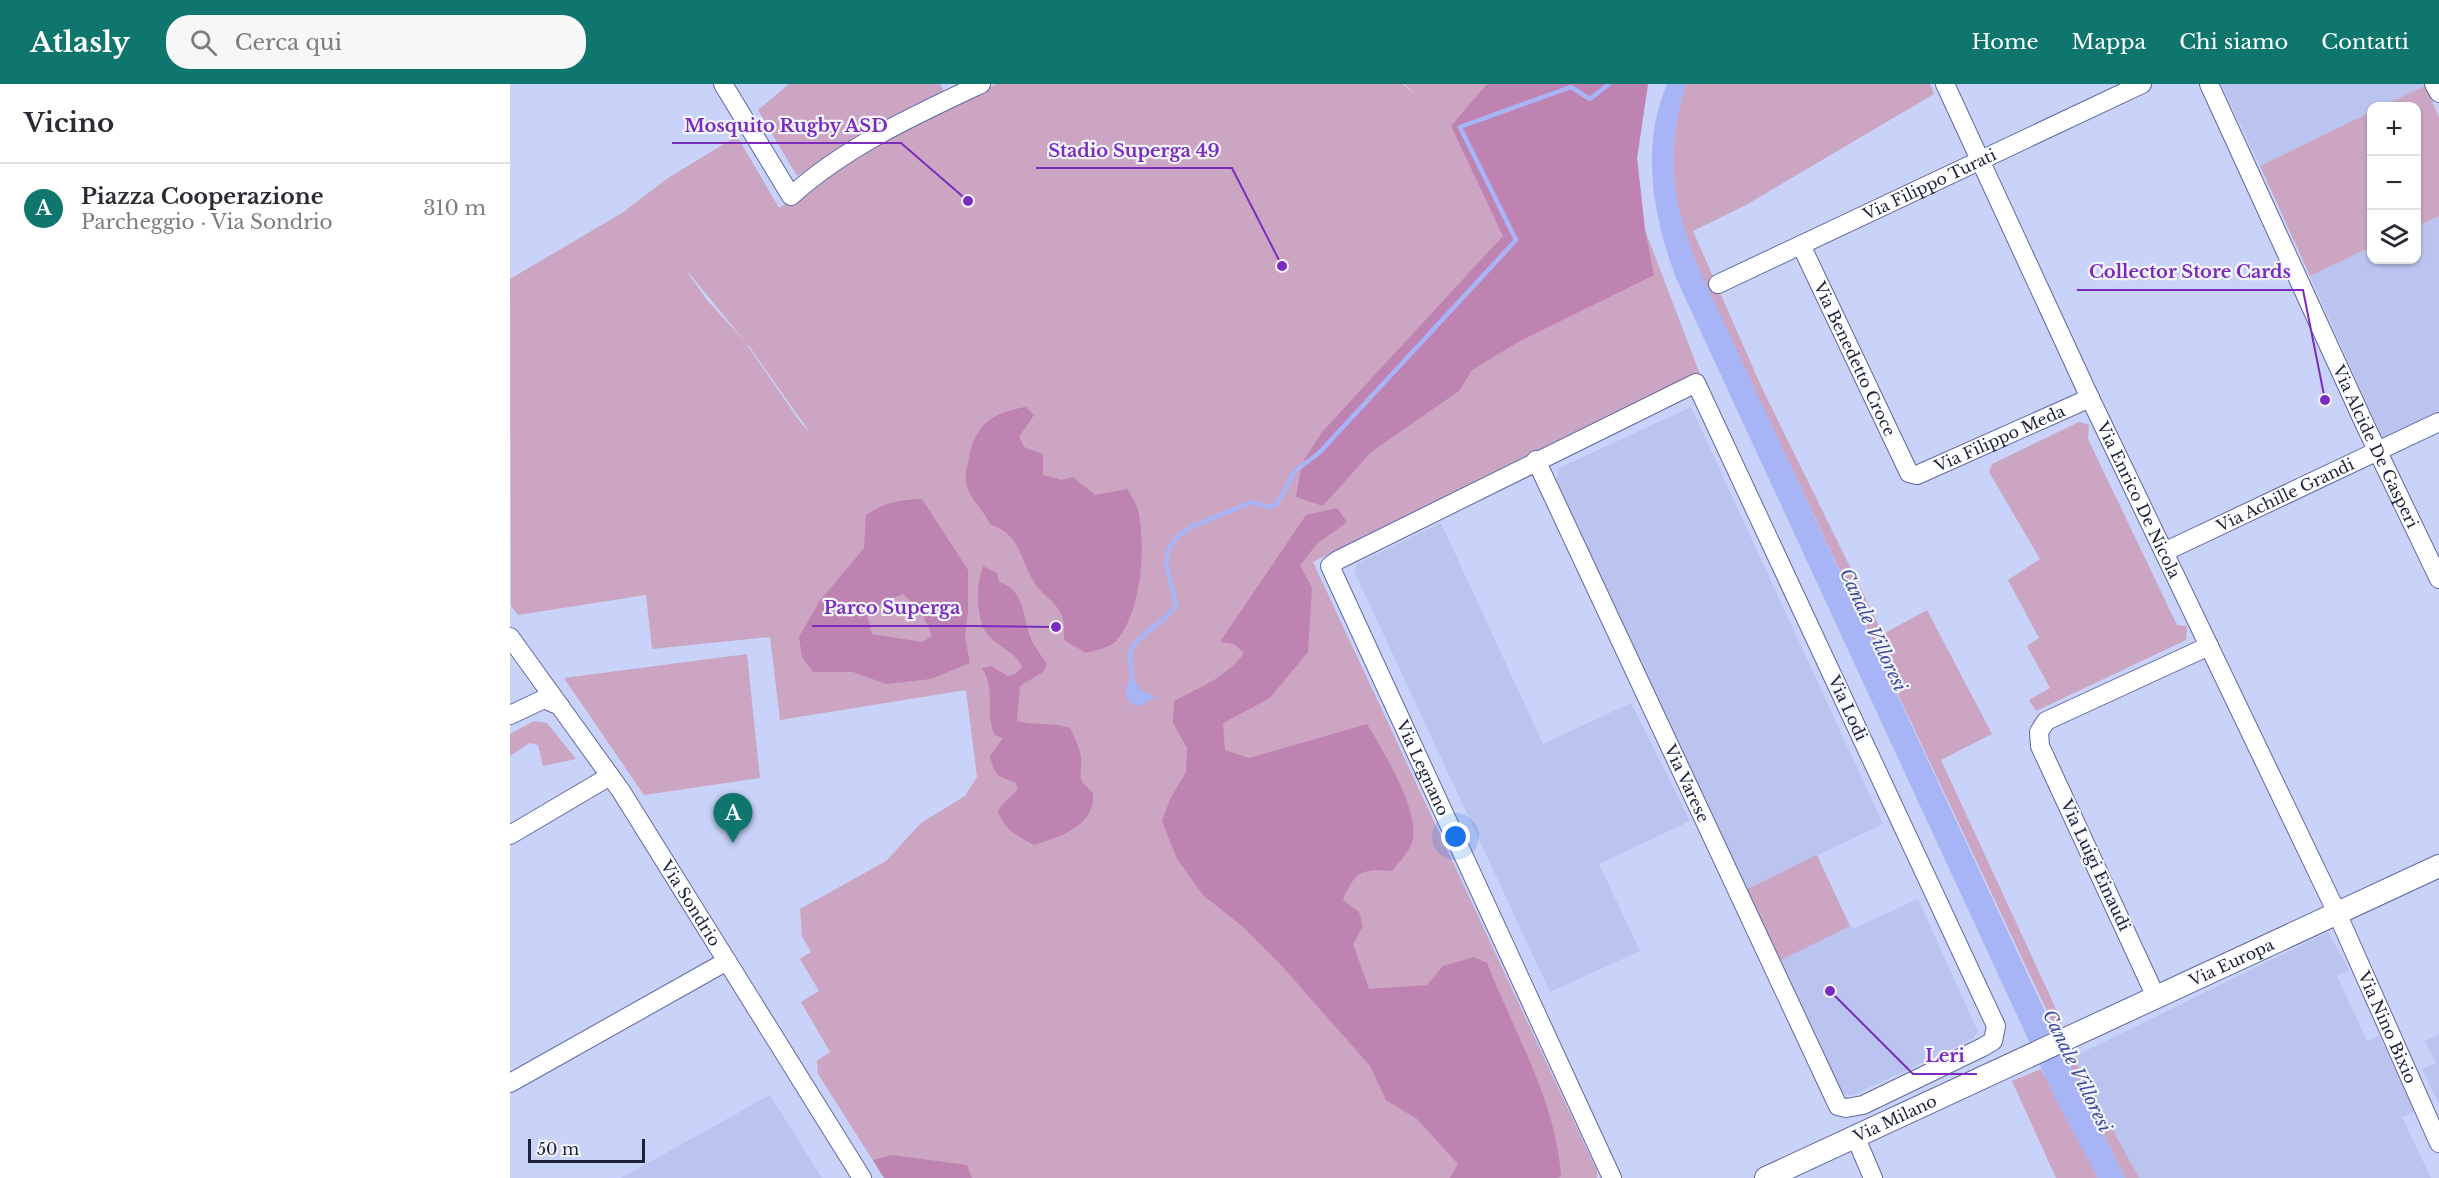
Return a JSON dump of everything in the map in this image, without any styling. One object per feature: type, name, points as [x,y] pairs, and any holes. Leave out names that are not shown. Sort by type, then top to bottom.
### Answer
[{"type":"street","points":[[723,84],[791,196],[809,180],[906,120],[981,84]]},
{"type":"street","name":"Via Enrico De Nicola","points":[[1945,84],[2090,398],[2337,913]]},
{"type":"street","name":"Via Filippo Turati","points":[[1718,284],[2142,84]]},
{"type":"street","name":"Via Alcide De Gasperi","points":[[2209,84],[2439,579]]},
{"type":"street","points":[[2434,84],[2439,93]]},
{"type":"street","name":"Via Benedetto Croce","points":[[1801,245],[1909,473]]},
{"type":"street","name":"Via Lodi","points":[[1536,460],[1696,383],[1996,1026],[1993,1041],[1983,1047],[1863,1105],[1846,1108],[1838,1106]]},
{"type":"street","name":"Via Filippo Meda","points":[[1909,473],[1917,475],[2090,398]]},
{"type":"street","name":"Via Achille Grandi","points":[[2164,552],[2439,422]]},
{"type":"street","name":"Via Varese","points":[[1536,460],[1838,1106]]},
{"type":"street","name":"Via Legnano","points":[[1536,460],[1330,566],[1612,1178]]},
{"type":"street","name":"Via Sondrio","points":[[510,638],[610,776],[862,1178]]},
{"type":"street","name":"Via Luigi Einaudi","points":[[2156,997],[2040,746],[2039,732],[2046,722],[2209,646]]},
{"type":"street","points":[[510,715],[528,704],[544,699],[556,702],[561,707]]},
{"type":"street","points":[[510,835],[610,776]]},
{"type":"street","name":"Via Europa","points":[[2026,1058],[2439,867]]},
{"type":"street","name":"Via Nino Bixio","points":[[2337,913],[2439,1143]]},
{"type":"street","points":[[510,1083],[727,961]]},
{"type":"street","name":"Via Milano","points":[[1766,1178],[2026,1058]]},
{"type":"street","points":[[1855,1136],[1873,1178]]},
{"type":"shaded area","points":[[789,84],[940,84],[944,92],[797,176],[758,110]]},
{"type":"shaded area","points":[[997,84],[1403,84],[1414,94],[1405,84],[1648,84],[1637,158],[1645,230],[1701,377],[1674,387],[1313,562],[1597,1171],[1597,1178],[884,1178],[818,1074],[817,1061],[830,1052],[801,1002],[819,991],[800,959],[811,952],[802,936],[800,909],[886,861],[921,823],[965,796],[977,777],[966,690],[780,720],[770,637],[652,649],[646,595],[518,615],[511,606],[510,279],[622,213],[668,178],[737,136],[779,208],[909,126]],"holes":[[[689,273],[747,344],[707,300]],[[747,345],[749,346],[811,434],[801,423]]]},
{"type":"shaded area","points":[[1487,84],[1648,84],[1637,158],[1645,230],[1654,275],[1520,341],[1472,370],[1459,391],[1371,452],[1323,506],[1296,497],[1302,463],[1322,432],[1503,236],[1451,126]]},
{"type":"shaded area","points":[[1667,84],[1686,84],[1675,133],[1674,178],[1682,222],[1699,269],[2067,1059],[2125,1178],[2098,1178],[2058,1104],[1676,278],[1661,230],[1653,181],[1654,132]]},
{"type":"shaded area","points":[[1686,84],[1930,84],[1934,94],[1746,205],[1693,231],[1761,386],[1883,634],[1927,610],[1992,734],[1941,760],[2062,1022],[2054,1026],[1716,308],[1690,246],[1680,217],[1673,155],[1677,121]]},
{"type":"shaded area","points":[[2221,84],[2423,84],[2425,86],[2391,102],[2367,102],[2367,114],[2260,166]]},
{"type":"shaded area","points":[[2425,86],[2439,117],[2439,216],[2421,224],[2421,102],[2391,102]]},
{"type":"shaded area","points":[[2367,114],[2367,249],[2310,276],[2260,166]]},
{"type":"shaded area","points":[[2439,216],[2439,412],[2383,439],[2310,276],[2367,249],[2367,264],[2421,264],[2421,224]]},
{"type":"shaded area","points":[[1026,407],[1034,415],[1019,437],[1024,447],[1043,454],[1043,475],[1061,480],[1073,477],[1095,495],[1127,489],[1138,510],[1142,542],[1140,578],[1132,613],[1116,641],[1086,653],[1064,640],[1062,615],[1030,576],[1014,542],[1000,529],[990,524],[972,498],[966,480],[972,446],[981,428],[995,416]]},
{"type":"shaded area","points":[[1691,407],[1883,824],[1747,889],[1556,482],[1559,468]]},
{"type":"shaded area","points":[[2079,422],[2089,425],[2088,439],[2177,625],[2187,626],[2186,640],[2036,711],[2029,700],[2050,688],[2027,646],[2039,638],[2008,580],[2040,559],[1989,472],[1992,464]]},
{"type":"shaded area","points":[[922,499],[968,570],[968,611],[965,637],[970,663],[931,679],[886,684],[853,672],[813,672],[802,657],[799,637],[819,602],[864,548],[866,515],[886,504]],"holes":[[[903,594],[922,613],[932,636],[922,642],[872,634],[867,615],[885,601]]]},
{"type":"shaded area","points":[[1337,508],[1347,522],[1318,543],[1300,565],[1312,588],[1308,652],[1270,698],[1223,723],[1225,750],[1249,758],[1367,724],[1400,783],[1412,817],[1413,832],[1411,845],[1392,871],[1373,870],[1360,874],[1351,883],[1343,900],[1359,912],[1363,926],[1353,944],[1369,989],[1427,985],[1443,966],[1474,957],[1487,963],[1543,1094],[1557,1148],[1561,1176],[1556,1178],[1450,1178],[1458,1164],[1417,1119],[1386,1100],[1370,1066],[1281,965],[1243,927],[1203,895],[1177,859],[1162,821],[1170,799],[1186,772],[1187,748],[1173,723],[1174,701],[1212,681],[1237,662],[1244,653],[1234,644],[1220,642],[1306,515]]},
{"type":"shaded area","points":[[1441,523],[1543,744],[1631,703],[1690,821],[1599,864],[1640,951],[1550,992],[1354,571],[1358,563]]},
{"type":"shaded area","points":[[983,566],[997,573],[999,582],[1014,591],[1018,597],[1032,640],[1047,664],[1043,672],[1020,686],[1017,721],[1070,728],[1080,752],[1081,778],[1093,793],[1089,814],[1082,822],[1064,834],[1034,845],[1008,827],[998,811],[1018,788],[1015,782],[997,774],[991,762],[990,756],[1003,738],[995,735],[992,727],[989,686],[982,668],[991,666],[1008,676],[1015,674],[1022,667],[1011,653],[988,635],[984,628],[978,601]]},
{"type":"shaded area","points":[[747,654],[760,778],[644,795],[564,678]]},
{"type":"shaded area","points":[[1132,675],[1141,691],[1156,696],[1142,705],[1133,705],[1126,690]]},
{"type":"shaded area","points":[[534,721],[547,723],[576,759],[543,766],[538,745],[530,743],[510,756],[510,734]]},
{"type":"shaded area","points":[[1817,855],[1850,926],[1781,960],[1747,889]]},
{"type":"shaded area","points":[[1918,899],[1978,1032],[1973,1039],[1851,1096],[1841,1092],[1781,960],[1850,926],[1855,928]]},
{"type":"shaded area","points":[[2328,932],[2349,970],[2337,976],[2367,1041],[2379,1036],[2416,1111],[2402,1117],[2431,1178],[2139,1178],[2073,1057]]},
{"type":"shaded area","points":[[2439,1034],[2439,1104],[2422,1069],[2436,1063],[2425,1041]]},
{"type":"shaded area","points":[[2073,1057],[2139,1178],[2125,1178],[2067,1059]]},
{"type":"shaded area","points":[[2041,1069],[2098,1178],[2056,1178],[2012,1081]]},
{"type":"shaded area","points":[[770,1095],[822,1178],[621,1178]]},
{"type":"shaded area","points":[[892,1155],[967,1165],[972,1178],[884,1178],[873,1160]]},
{"type":"waterway","points":[[1132,675],[1130,655],[1132,648],[1176,605],[1166,562],[1169,548],[1179,535],[1191,527],[1252,502],[1269,507],[1277,504],[1295,471],[1319,453],[1516,240],[1460,127],[1571,87],[1590,99],[1609,84]]},
{"type":"place","name":"Mosquito Rugby ASD","points":[[968,201]]},
{"type":"place","name":"Stadio Superga 49","points":[[1282,266]]},
{"type":"place","name":"Collector Store Cards","points":[[2325,400]]},
{"type":"place","name":"Parco Superga","points":[[1056,627]]},
{"type":"place","name":"Piazza Cooperazione","points":[[733,843]]},
{"type":"place","name":"Leri","points":[[1830,991]]},
{"type":"water label","name":"Canale Villoresi","points":[[1873,630]]},
{"type":"water label","name":"Canale Villoresi","points":[[2077,1071]]}]
